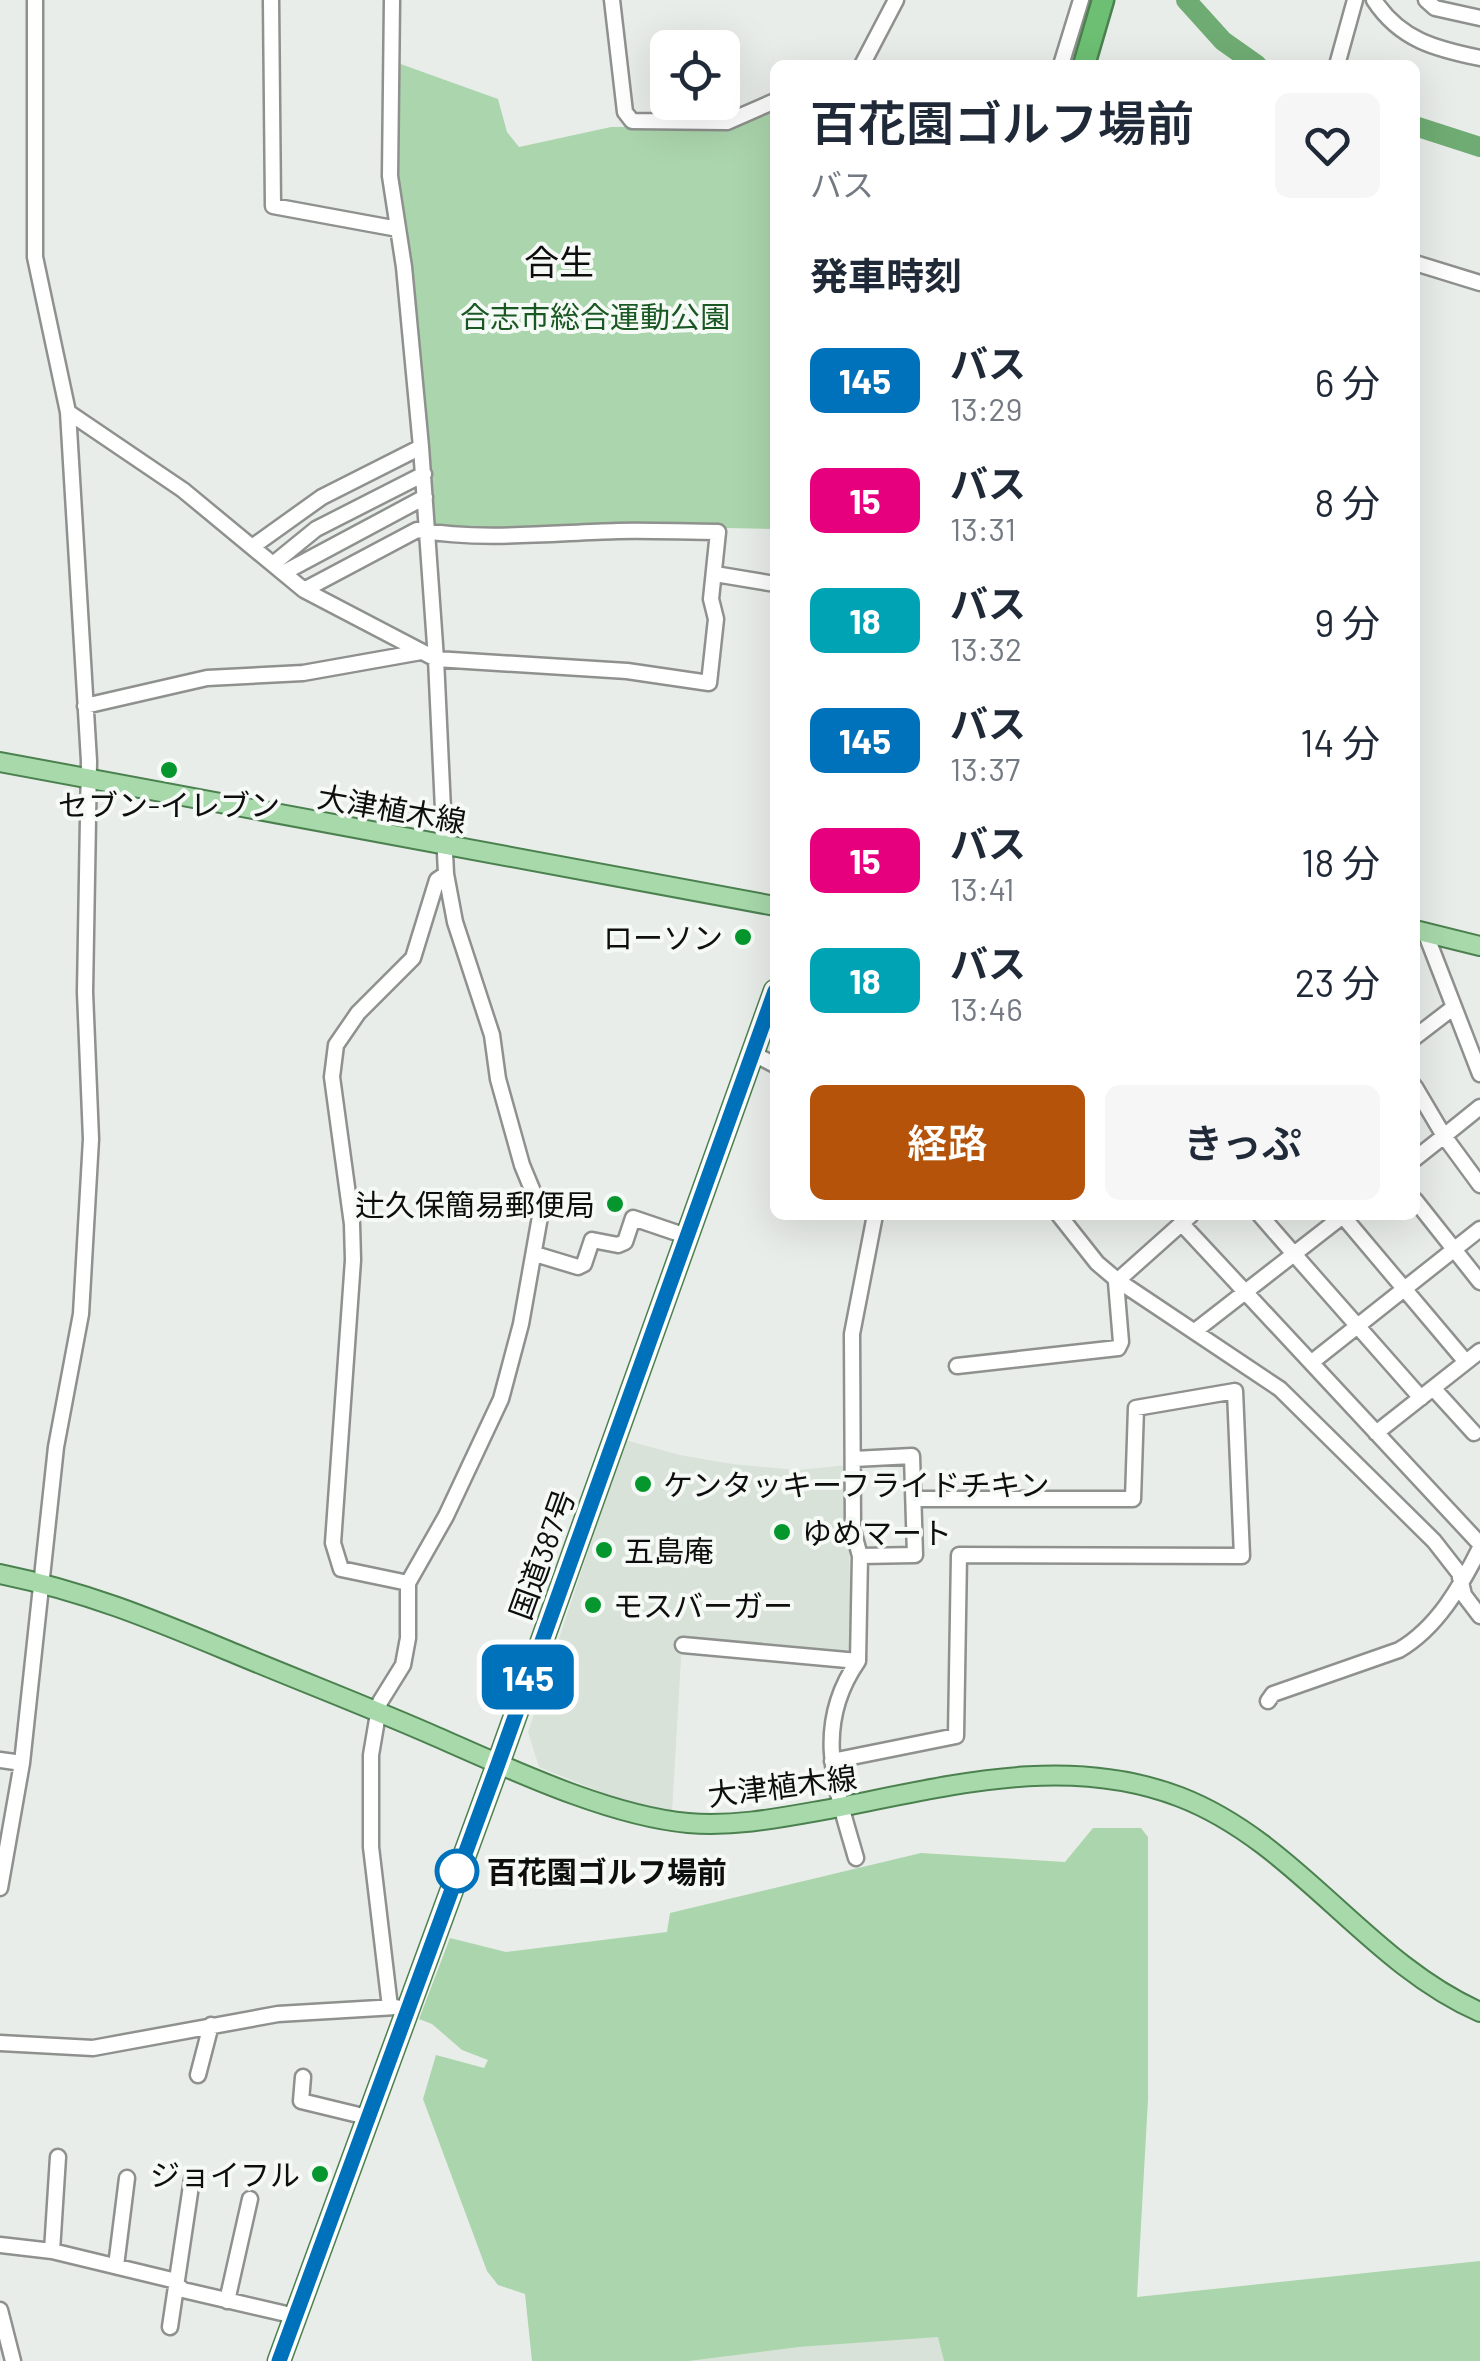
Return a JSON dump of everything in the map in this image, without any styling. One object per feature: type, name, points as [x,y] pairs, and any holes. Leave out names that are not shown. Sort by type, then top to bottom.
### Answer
[{"type":"highway","points":[[1085,60],[1103,0]]},
{"type":"highway","name":"国道387号","points":[[279,2361],[367,2117],[398,2007],[498,1764],[770,1004]]},
{"type":"main road","name":"大津植木線","points":[[0,762],[770,905]]},
{"type":"main road","points":[[1420,937],[1480,946]]},
{"type":"main road","name":"大津植木線","points":[[0,1574],[102,1599],[498,1764],[619,1810],[671,1821],[744,1823],[1033,1774],[1098,1776],[1155,1789],[1203,1807],[1244,1832],[1422,1981],[1480,2012]]},
{"type":"street","points":[[0,1888],[22,1763],[56,1447],[81,1314],[91,1139],[85,992],[89,779],[75,488],[68,412],[36,257],[35,0]]},
{"type":"street","points":[[271,0],[273,206],[398,229]]},
{"type":"street","points":[[0,2043],[93,2048],[278,2014],[398,2007],[371,1846],[371,1755],[378,1711],[385,1690],[404,1665],[408,1583],[446,1516],[502,1399],[541,1211],[514,1136],[498,1078],[492,1035],[455,922],[446,874],[446,832],[429,656],[428,532],[422,447],[404,268],[390,176],[392,0]]},
{"type":"street","points":[[612,0],[626,112],[632,121],[727,122],[770,102]]},
{"type":"street","points":[[865,60],[896,0]]},
{"type":"street","points":[[1063,60],[1081,0]]},
{"type":"street","points":[[1337,60],[1355,0]]},
{"type":"street","points":[[1374,0],[1410,39],[1480,58]]},
{"type":"street","points":[[1426,0],[1435,8],[1480,18]]},
{"type":"street","points":[[1420,265],[1480,283]]},
{"type":"street","points":[[68,412],[183,490],[304,590],[429,656]]},
{"type":"street","points":[[252,547],[322,497],[422,447]]},
{"type":"street","points":[[278,569],[316,530],[424,474]]},
{"type":"street","points":[[278,569],[425,497]]},
{"type":"street","points":[[85,706],[206,678],[303,673],[429,656],[627,672],[710,683],[716,619],[711,599],[718,532],[515,536],[417,530],[304,590]]},
{"type":"street","points":[[715,577],[770,586]]},
{"type":"street","points":[[408,1583],[341,1569],[333,1543],[353,1260],[352,1224],[332,1077],[336,1044],[358,1013],[413,958],[437,880],[446,874]]},
{"type":"street","points":[[1420,937],[1480,1074]]},
{"type":"street","points":[[1420,1033],[1454,1008]]},
{"type":"street","points":[[752,1053],[770,1062]]},
{"type":"street","points":[[1420,1095],[1480,1185]]},
{"type":"street","points":[[1420,1155],[1480,1107]]},
{"type":"street","points":[[1420,1206],[1480,1282]]},
{"type":"street","points":[[535,1254],[578,1268],[584,1264],[592,1240],[618,1245],[625,1242],[633,1218],[686,1236]]},
{"type":"street","points":[[856,1858],[832,1761],[830,1730],[844,1681],[858,1661],[860,1556],[853,1530],[852,1334],[874,1220]]},
{"type":"street","points":[[1063,1220],[1097,1263],[1117,1280],[1280,1389],[1434,1541],[1459,1573],[1464,1596],[1480,1616]]},
{"type":"street","points":[[957,1366],[1118,1348],[1121,1342],[1117,1280],[1185,1220]]},
{"type":"street","points":[[1187,1220],[1244,1292],[1480,1546],[1462,1584],[1413,1642],[1272,1694],[1268,1701]]},
{"type":"street","points":[[1264,1220],[1358,1326],[1427,1393],[1478,1434]]},
{"type":"street","points":[[1195,1331],[1337,1220]]},
{"type":"street","points":[[1347,1220],[1466,1362]]},
{"type":"street","points":[[1312,1362],[1480,1229]]},
{"type":"street","points":[[1376,1433],[1480,1351]]},
{"type":"street","points":[[832,1761],[956,1736],[958,1556],[1242,1556],[1234,1391],[1136,1408],[1134,1499],[914,1499]]},
{"type":"street","points":[[854,1459],[912,1456],[915,1556],[860,1556]]},
{"type":"street","points":[[683,1644],[858,1661]]},
{"type":"street","points":[[0,1760],[22,1763]]},
{"type":"street","points":[[198,2075],[211,2025]]},
{"type":"street","points":[[303,2077],[302,2101],[367,2117]]},
{"type":"street","points":[[52,2251],[58,2158]]},
{"type":"street","points":[[116,2266],[127,2178]]},
{"type":"street","points":[[170,2327],[192,2178]]},
{"type":"street","points":[[227,2301],[250,2200]]},
{"type":"street","points":[[0,2245],[52,2251],[116,2266],[172,2280],[183,2290],[294,2316]]},
{"type":"street","points":[[0,2310],[13,2361]]},
{"type":"shaded area","points":[[625,1440],[732,1464],[797,1470],[848,1465],[851,1646],[843,1655],[682,1642],[672,1813],[608,1795],[539,1767],[528,1732]]},
{"type":"shaded area","points":[[939,2336],[944,2361],[689,2361],[799,2347]]},
{"type":"green space","name":"合志市総合運動公園","points":[[395,62],[498,99],[507,132],[519,147],[611,127],[728,126],[770,106],[770,529],[623,526],[434,531],[395,175]]},
{"type":"green space","points":[[1093,1828],[1141,1828],[1148,1837],[1148,2099],[1137,2297],[1480,2261],[1480,2361],[944,2361],[938,2337],[799,2347],[689,2361],[532,2361],[525,2294],[498,2285],[487,2271],[423,2099],[436,2055],[484,2068],[488,2060],[462,2050],[432,2024],[419,2019],[450,1938],[506,1952],[667,1932],[670,1913],[921,1853],[1065,1862]]},
{"type":"waterway","points":[[1186,0],[1223,41],[1250,60]]},
{"type":"waterway","points":[[1420,128],[1480,147]]},
{"type":"bus line","name":"145","points":[[279,2361],[770,1004]]},
{"type":"place","name":"セブン-イレブン","points":[[169,770]]},
{"type":"place","name":"ローソン","points":[[743,937]]},
{"type":"place","name":"辻久保簡易郵便局","points":[[615,1204]]},
{"type":"place","name":"ケンタッキーフライドチキン","points":[[643,1484]]},
{"type":"place","name":"ゆめマート","points":[[782,1532]]},
{"type":"place","name":"五島庵","points":[[604,1550]]},
{"type":"place","name":"モスバーガー","points":[[593,1605]]},
{"type":"place","name":"百花園ゴルフ場前","points":[[457,1871]]},
{"type":"place","name":"ジョイフル","points":[[320,2174]]},
{"type":"district","name":"合生","points":[[559,261]]}]
